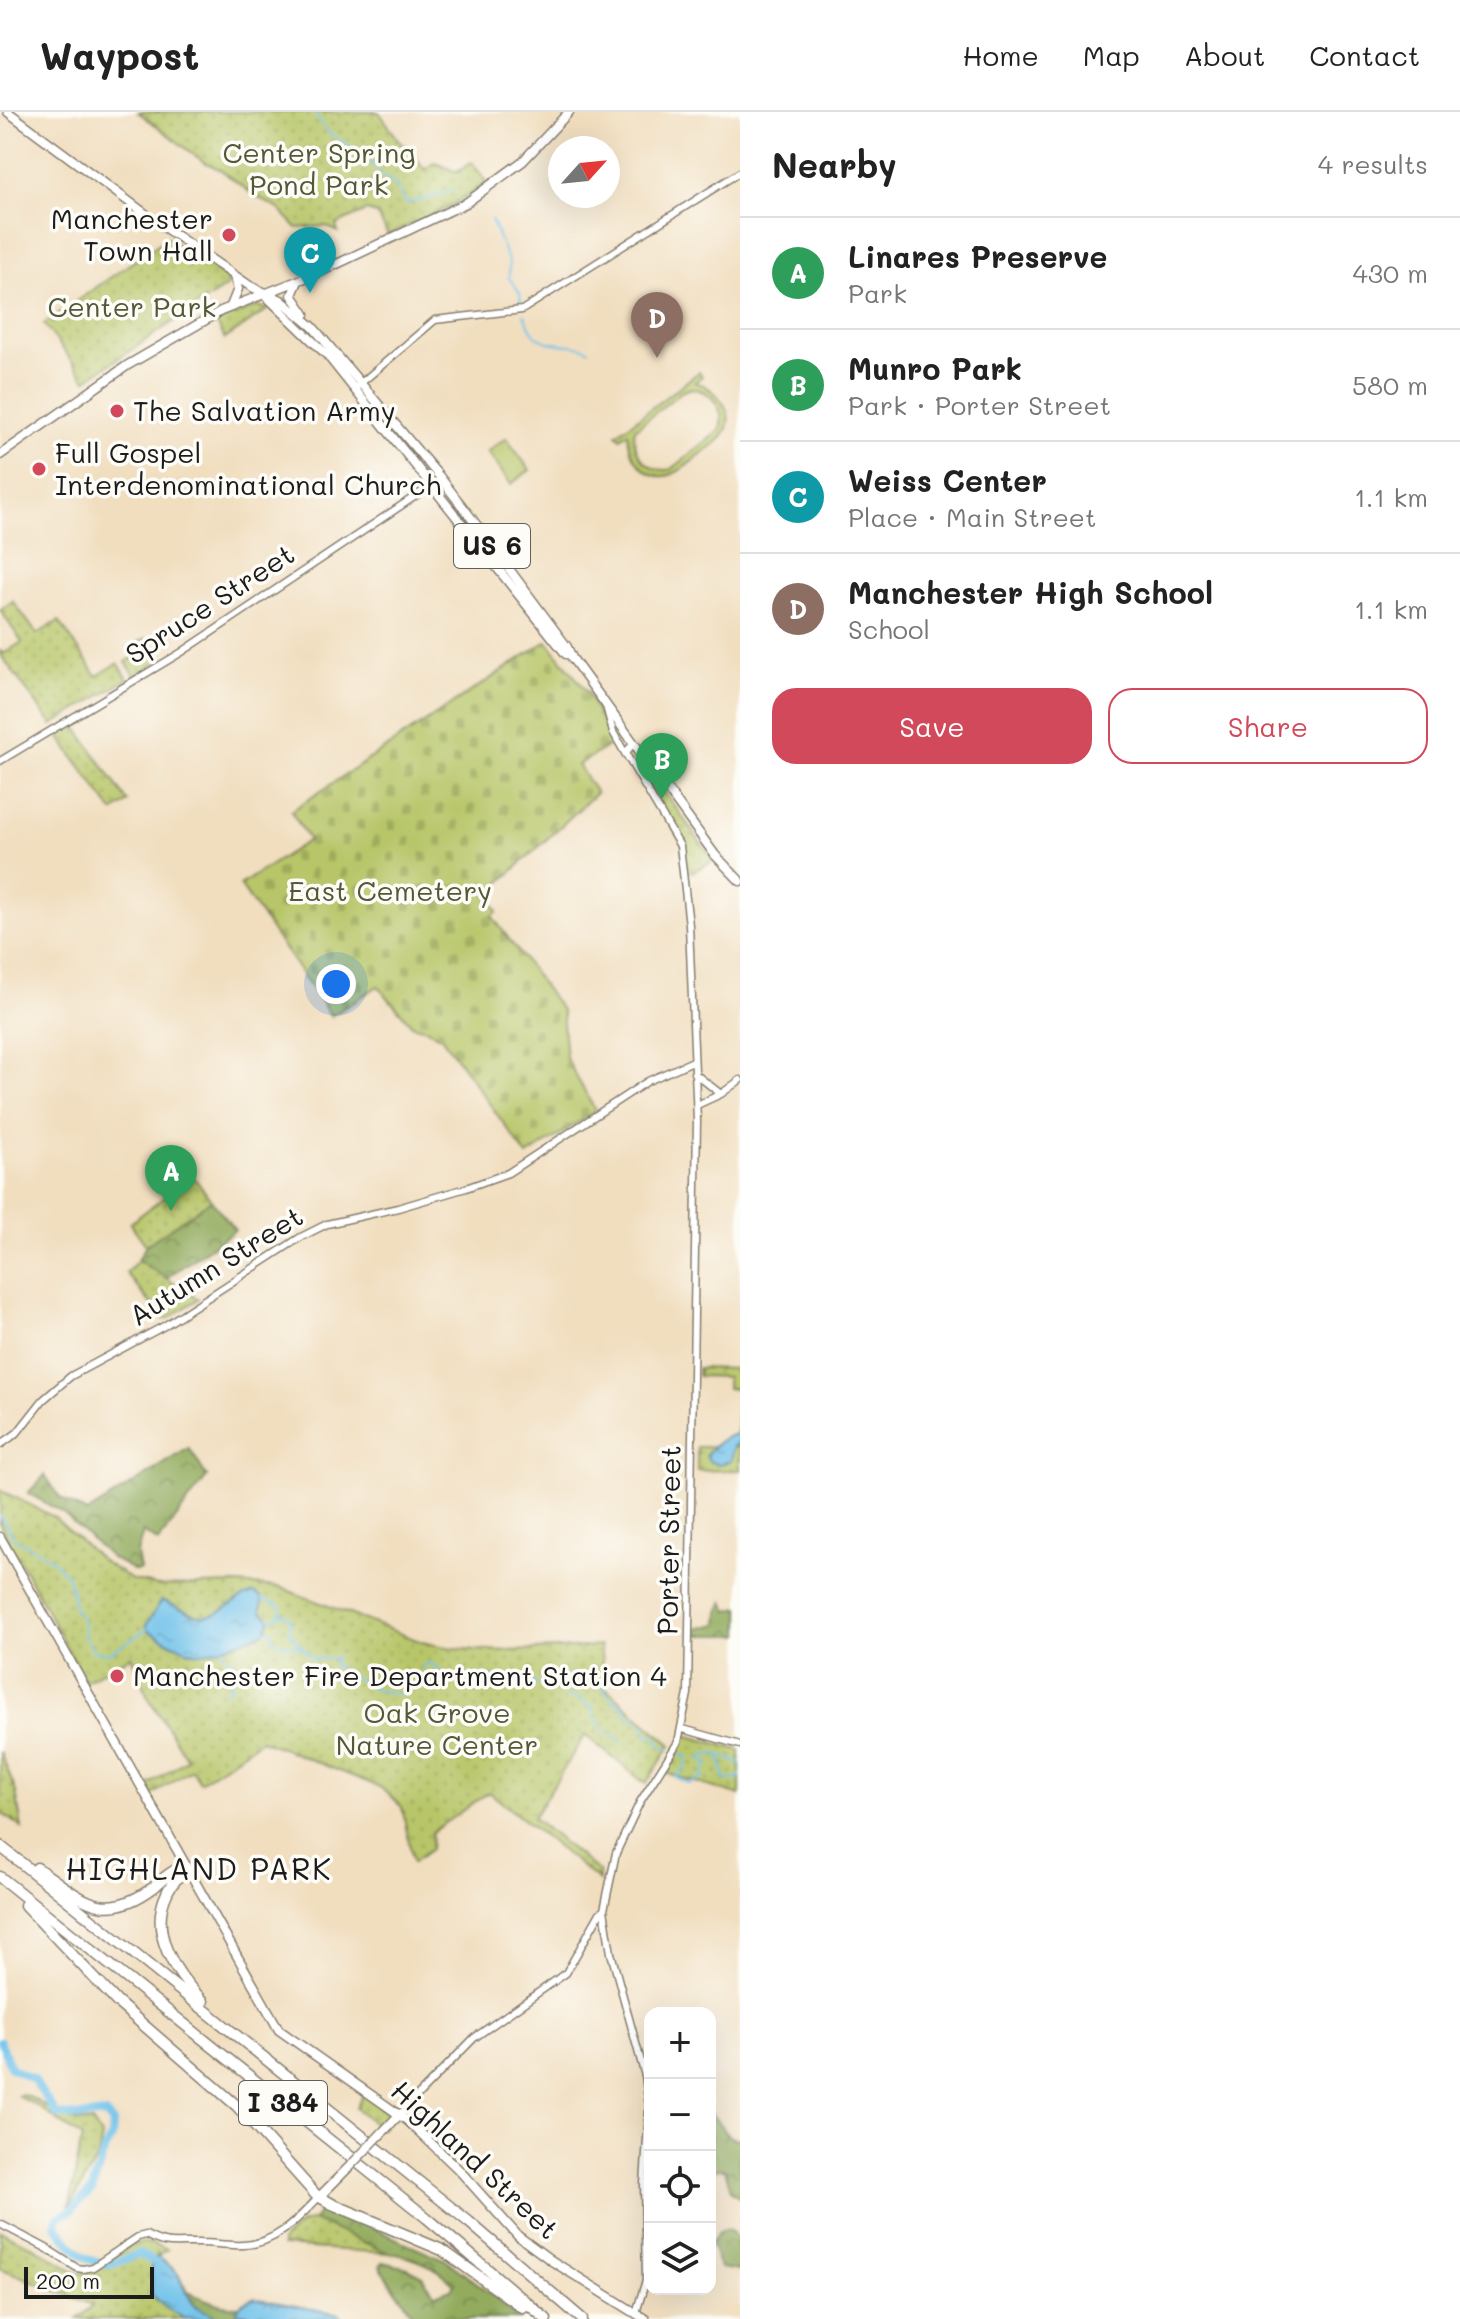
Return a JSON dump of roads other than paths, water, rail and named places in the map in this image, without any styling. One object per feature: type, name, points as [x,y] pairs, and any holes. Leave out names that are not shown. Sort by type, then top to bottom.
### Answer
[{"type":"highway","points":[[0,1844],[81,1898],[104,1907],[130,1903],[173,1871],[185,1867]]},
{"type":"highway","name":"I 384","points":[[16,1856],[469,2222],[582,2319]]},
{"type":"highway","points":[[185,1867],[165,1897],[161,1916],[163,1939],[184,1981],[235,2034]]},
{"type":"highway","points":[[0,1879],[117,2002],[237,2106],[319,2197],[448,2253],[537,2319]]},
{"type":"highway","name":"I 384","points":[[16,1894],[427,2218],[546,2319]]},
{"type":"main road","name":"US 6","points":[[8,112],[147,216],[234,275],[281,300],[441,479],[535,602],[715,855],[740,881]]},
{"type":"main road","points":[[0,455],[128,365],[231,306],[298,281],[466,203],[523,162],[569,112]]},
{"type":"main road","points":[[231,306],[238,290],[234,275]]},
{"type":"main road","points":[[298,281],[292,296],[310,331]]},
{"type":"main road","name":"US 6","points":[[357,386],[431,486],[563,651],[572,658]]},
{"type":"main road","name":"Highland Street","points":[[0,1537],[279,2030],[400,2114],[451,2161],[518,2236],[645,2319]]},
{"type":"main road","points":[[319,2197],[400,2114]]},
{"type":"street","points":[[357,386],[435,320],[524,309],[740,172]]},
{"type":"street","name":"Spruce Street","points":[[0,761],[182,652],[441,479]]},
{"type":"street","name":"Porter Street","points":[[606,703],[610,725],[682,855],[689,925],[697,1105],[689,1667],[683,1729],[671,1756],[640,1802],[625,1832],[611,1870],[604,1910],[611,1953],[649,2099],[644,2184],[646,2280],[636,2313]]},
{"type":"street","points":[[627,756],[634,743]]},
{"type":"street","name":"Autumn Street","points":[[0,1445],[17,1433],[43,1400],[71,1376],[164,1326],[308,1233],[327,1224],[411,1204],[508,1173],[637,1087],[693,1061]]},
{"type":"street","points":[[694,1073],[721,1094]]},
{"type":"street","points":[[697,1105],[721,1094],[740,1080]]},
{"type":"street","points":[[683,1729],[740,1745]]},
{"type":"street","points":[[400,2114],[474,2038],[566,1973],[604,1910]]},
{"type":"street","points":[[0,2224],[77,2268],[90,2268],[146,2235],[162,2244],[171,2245],[246,2245],[271,2239],[296,2221],[319,2197]]},
{"type":"water","points":[[740,1433],[740,1441],[734,1446],[731,1461],[720,1464],[710,1462],[706,1455],[713,1447],[725,1438]]},
{"type":"water","points":[[255,1593],[262,1598],[261,1611],[271,1619],[265,1632],[217,1649],[197,1652],[185,1649],[149,1631],[146,1625],[162,1600],[192,1614],[206,1616]]},
{"type":"water","points":[[157,2256],[177,2273],[193,2305],[220,2319],[185,2319],[152,2295],[151,2266]]},
{"type":"water","points":[[253,2298],[339,2314],[343,2319],[274,2319],[262,2313],[254,2316],[236,2312],[242,2303]]},
{"type":"waterway","points":[[313,112],[330,134],[364,154],[379,173],[396,185],[406,203],[455,191]]},
{"type":"waterway","points":[[491,219],[509,263],[509,278],[520,293],[521,306]]},
{"type":"waterway","points":[[524,314],[539,338],[589,350]]},
{"type":"waterway","points":[[0,1516],[14,1538],[50,1558],[68,1576],[75,1610],[82,1619],[84,1636],[94,1651],[110,1653],[148,1628]]},
{"type":"waterway","points":[[262,1599],[280,1605],[282,1611]]},
{"type":"waterway","points":[[270,1618],[276,1618],[280,1613],[288,1616],[291,1621],[289,1632],[313,1659],[336,1658],[333,1666],[383,1691],[404,1694],[411,1687],[419,1688],[425,1664],[431,1663],[446,1678],[477,1675],[506,1682],[524,1677],[538,1685],[552,1683],[555,1687],[571,1675],[603,1687],[615,1703],[623,1705],[628,1716],[646,1729],[647,1737],[652,1735],[658,1739],[657,1743],[669,1750]]},
{"type":"waterway","points":[[264,1630],[271,1630],[273,1640],[287,1645],[296,1644],[301,1649]]},
{"type":"waterway","points":[[222,1644],[223,1653],[232,1660],[232,1684],[227,1691]]},
{"type":"waterway","points":[[555,1689],[566,1692],[570,1698],[582,1699],[586,1705],[593,1707],[602,1728],[622,1742]]},
{"type":"waterway","points":[[677,1754],[688,1757],[686,1767],[676,1777],[690,1784],[703,1779],[709,1763],[701,1760],[702,1756],[716,1754],[740,1763]]},
{"type":"waterway","points":[[720,1757],[725,1780],[738,1779],[740,1775]]},
{"type":"waterway","points":[[0,2041],[11,2068],[33,2079],[57,2115],[81,2117],[105,2114],[113,2123],[112,2137],[105,2148],[92,2190],[69,2212],[57,2218],[56,2226],[80,2253],[96,2262],[114,2263],[139,2253],[152,2261]]},
{"type":"place","name":"Manchester Town Hall","points":[[229,235]]},
{"type":"place","name":"Weiss Center","points":[[310,293]]},
{"type":"place","name":"Manchester High School","points":[[657,358]]},
{"type":"place","name":"The Salvation Army","points":[[117,411]]},
{"type":"place","name":"Full Gospel Interdenominational Church","points":[[39,469]]},
{"type":"place","name":"Munro Park","points":[[662,799]]},
{"type":"place","name":"Linares Preserve","points":[[171,1211]]},
{"type":"place","name":"Manchester Fire Department Station 4","points":[[117,1676]]},
{"type":"district","name":"HIGHLAND PARK","points":[[199,1870]]},
{"type":"park label","name":"Center Spring Pond Park","points":[[319,169]]},
{"type":"park label","name":"Center Park","points":[[132,307]]},
{"type":"park label","name":"East Cemetery","points":[[390,891]]},
{"type":"park label","name":"Oak Grove Nature Center","points":[[437,1729]]}]
